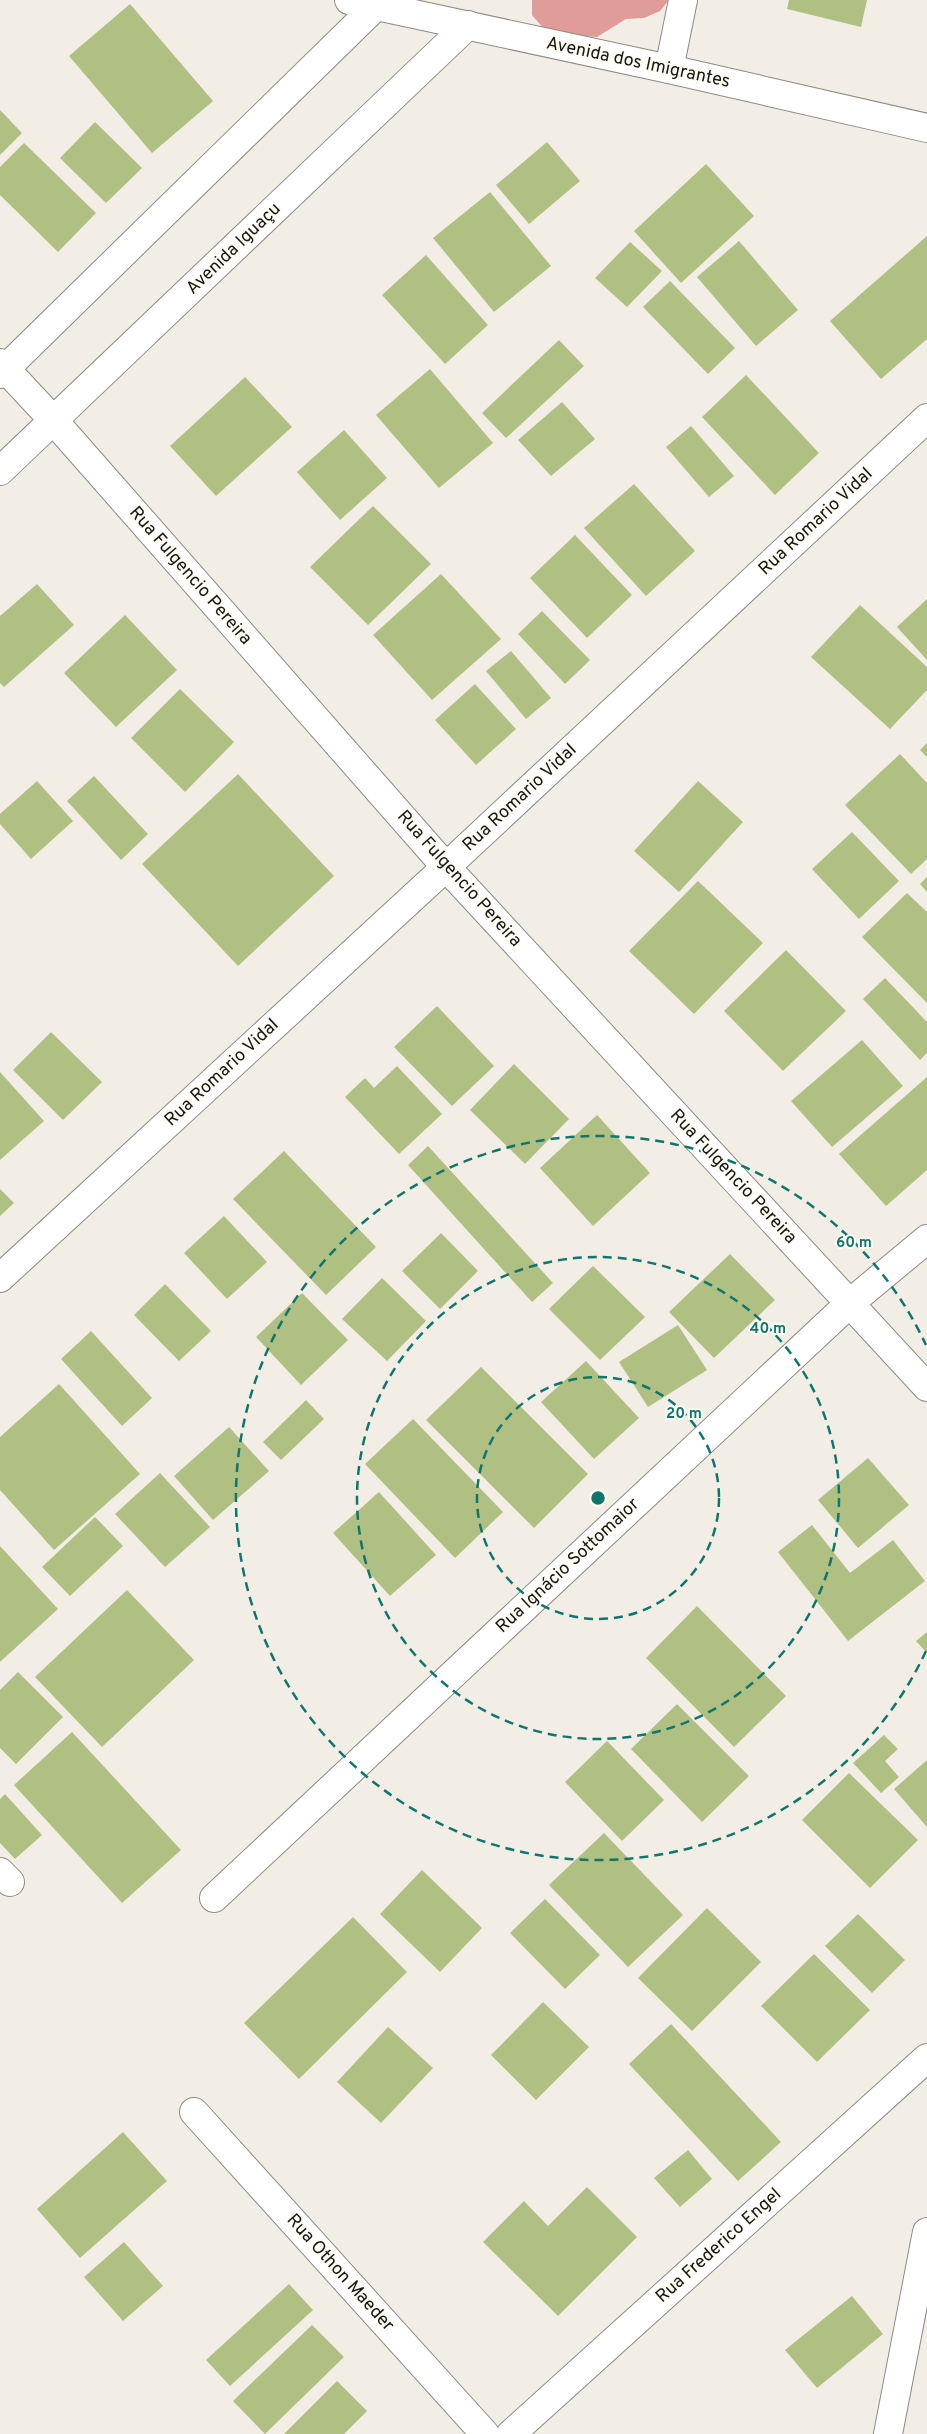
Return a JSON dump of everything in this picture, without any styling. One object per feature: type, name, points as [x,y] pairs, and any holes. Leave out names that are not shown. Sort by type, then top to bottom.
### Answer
[{"type":"street","name":"Avenida dos Imigrantes","points":[[349,0],[669,69],[927,128]]},
{"type":"street","points":[[669,69],[684,0]]},
{"type":"street","points":[[2,369],[376,6]]},
{"type":"street","name":"Avenida Iguaçu","points":[[0,472],[468,26]]},
{"type":"street","name":"Rua Fulgencio Pereira","points":[[2,369],[54,421],[446,867],[927,1387]]},
{"type":"street","name":"Rua Romario Vidal","points":[[0,1278],[446,867],[927,418]]},
{"type":"street","name":"Rua Ignácio Sottomaior","points":[[214,1898],[850,1303],[927,1238]]},
{"type":"street","name":"Rua Frederico Engel","points":[[511,2434],[927,2058]]},
{"type":"street","name":"Rua Othon Maeder","points":[[194,2112],[485,2434]]},
{"type":"street","points":[[888,2434],[927,2232]]},
{"type":"shaded area","points":[[532,0],[669,0],[660,11],[644,18],[626,19],[597,37],[580,36],[544,29],[532,15]]},
{"type":"building","points":[[789,0],[867,0],[861,27],[787,9]]},
{"type":"building","points":[[130,4],[213,101],[152,153],[69,56]]},
{"type":"building","points":[[0,110],[22,133],[0,155]]},
{"type":"building","points":[[95,122],[142,168],[106,203],[60,158]]},
{"type":"building","points":[[547,142],[580,181],[529,224],[496,185]]},
{"type":"building","points":[[24,143],[96,213],[58,252],[0,195],[0,167]]},
{"type":"building","points":[[706,164],[754,216],[681,283],[634,231]]},
{"type":"building","points":[[490,192],[551,266],[494,312],[433,238]]},
{"type":"building","points":[[927,236],[927,339],[881,379],[830,321]]},
{"type":"building","points":[[739,241],[798,310],[756,346],[697,277]]},
{"type":"building","points":[[630,242],[662,271],[627,307],[595,278]]},
{"type":"building","points":[[426,255],[488,325],[445,364],[382,295]]},
{"type":"building","points":[[670,281],[735,348],[708,374],[643,307]]},
{"type":"building","points":[[559,340],[584,366],[506,438],[482,413]]},
{"type":"building","points":[[430,369],[493,443],[439,488],[376,415]]},
{"type":"building","points":[[746,375],[819,453],[775,495],[702,417]]},
{"type":"building","points":[[245,377],[292,427],[216,496],[170,446]]},
{"type":"building","points":[[562,402],[595,439],[551,476],[518,440]]},
{"type":"building","points":[[691,426],[734,476],[709,497],[666,447]]},
{"type":"building","points":[[344,430],[387,478],[340,520],[297,472]]},
{"type":"building","points":[[634,484],[695,551],[646,596],[584,528]]},
{"type":"building","points":[[373,506],[431,564],[368,625],[310,567]]},
{"type":"building","points":[[575,535],[632,595],[587,638],[530,578]]},
{"type":"building","points":[[441,574],[501,639],[432,700],[373,635]]},
{"type":"building","points":[[37,584],[74,625],[4,687],[0,683],[0,616]]},
{"type":"building","points":[[927,599],[927,660],[897,627]]},
{"type":"building","points":[[860,605],[927,667],[927,690],[890,729],[811,657]]},
{"type":"building","points":[[542,611],[590,660],[565,684],[518,634]]},
{"type":"building","points":[[125,615],[177,670],[116,727],[64,673]]},
{"type":"building","points":[[511,651],[551,698],[526,719],[486,671]]},
{"type":"building","points":[[475,684],[516,729],[476,765],[435,720]]},
{"type":"building","points":[[180,689],[234,742],[185,792],[131,738]]},
{"type":"building","points":[[927,743],[927,757],[920,750]]},
{"type":"building","points":[[900,754],[927,783],[927,859],[911,874],[845,805]]},
{"type":"building","points":[[238,774],[334,876],[238,966],[142,864]]},
{"type":"building","points":[[94,776],[148,834],[121,860],[67,801]]},
{"type":"building","points":[[37,781],[73,821],[31,859],[0,824],[0,814]]},
{"type":"building","points":[[698,781],[743,822],[679,892],[634,851]]},
{"type":"building","points":[[852,832],[899,881],[859,919],[812,869]]},
{"type":"building","points":[[927,877],[927,892],[920,884]]},
{"type":"building","points":[[698,881],[763,943],[694,1014],[629,951]]},
{"type":"building","points":[[907,893],[927,912],[927,1003],[862,937]]},
{"type":"building","points":[[786,950],[846,1011],[783,1071],[724,1011]]},
{"type":"building","points":[[885,978],[927,1022],[927,1053],[920,1060],[863,999]]},
{"type":"building","points":[[437,1006],[494,1066],[452,1106],[394,1047]]},
{"type":"building","points":[[51,1032],[102,1082],[63,1120],[13,1070]]},
{"type":"building","points":[[862,1040],[903,1086],[832,1147],[791,1101]]},
{"type":"building","points":[[514,1064],[569,1119],[525,1164],[470,1110]]},
{"type":"building","points":[[397,1066],[442,1114],[399,1154],[345,1097],[365,1078],[374,1088]]},
{"type":"building","points":[[0,1072],[44,1121],[0,1160]]},
{"type":"building","points":[[927,1077],[927,1170],[886,1206],[839,1154]]},
{"type":"building","points":[[597,1115],[650,1173],[593,1226],[540,1168]]},
{"type":"building","points":[[428,1146],[553,1283],[532,1302],[408,1165]]},
{"type":"building","points":[[284,1151],[376,1247],[326,1295],[233,1199]]},
{"type":"building","points":[[0,1189],[14,1203],[0,1216]]},
{"type":"building","points":[[224,1216],[267,1262],[227,1299],[184,1253]]},
{"type":"building","points":[[441,1233],[478,1271],[440,1309],[402,1271]]},
{"type":"building","points":[[730,1254],[775,1300],[714,1358],[669,1312]]},
{"type":"building","points":[[593,1266],[645,1317],[600,1360],[549,1309]]},
{"type":"building","points":[[382,1278],[426,1321],[387,1361],[342,1319]]},
{"type":"building","points":[[165,1284],[211,1331],[179,1361],[134,1315]]},
{"type":"building","points":[[302,1293],[348,1340],[301,1385],[256,1337]]},
{"type":"building","points":[[678,1325],[707,1370],[648,1407],[619,1362]]},
{"type":"building","points":[[91,1331],[152,1398],[122,1426],[61,1359]]},
{"type":"building","points":[[586,1361],[639,1418],[594,1459],[541,1402]]},
{"type":"building","points":[[481,1367],[588,1474],[534,1528],[426,1420]]},
{"type":"building","points":[[59,1384],[140,1474],[54,1550],[0,1490],[0,1437]]},
{"type":"building","points":[[306,1400],[324,1419],[281,1460],[263,1442]]},
{"type":"building","points":[[413,1419],[503,1512],[455,1558],[365,1464]]},
{"type":"building","points":[[229,1427],[269,1471],[213,1520],[174,1476]]},
{"type":"building","points":[[868,1458],[909,1505],[858,1548],[818,1500]]},
{"type":"building","points":[[160,1473],[210,1527],[165,1567],[115,1514]]},
{"type":"building","points":[[379,1492],[436,1555],[390,1596],[333,1533]]},
{"type":"building","points":[[95,1517],[123,1546],[70,1596],[42,1567]]},
{"type":"building","points":[[812,1525],[850,1573],[893,1540],[925,1581],[848,1641],[778,1552]]},
{"type":"building","points":[[0,1546],[58,1609],[0,1662]]},
{"type":"building","points":[[127,1590],[194,1660],[102,1747],[35,1677]]},
{"type":"building","points":[[697,1606],[786,1696],[734,1747],[646,1658]]},
{"type":"building","points":[[927,1632],[927,1653],[916,1641]]},
{"type":"building","points":[[18,1672],[63,1717],[16,1764],[0,1748],[0,1690]]},
{"type":"building","points":[[677,1704],[749,1776],[702,1822],[631,1749]]},
{"type":"building","points":[[72,1732],[181,1850],[122,1903],[14,1785]]},
{"type":"building","points":[[884,1735],[898,1749],[885,1761],[899,1777],[881,1793],[853,1763]]},
{"type":"building","points":[[607,1741],[664,1800],[622,1841],[565,1782]]},
{"type":"building","points":[[927,1760],[927,1827],[894,1789]]},
{"type":"building","points":[[849,1773],[918,1840],[870,1888],[802,1820]]},
{"type":"building","points":[[5,1794],[42,1835],[15,1859],[0,1843],[0,1799]]},
{"type":"building","points":[[604,1833],[683,1915],[628,1967],[549,1885]]},
{"type":"building","points":[[422,1870],[482,1928],[440,1972],[380,1914]]},
{"type":"building","points":[[545,1899],[600,1955],[565,1989],[510,1933]]},
{"type":"building","points":[[707,1908],[761,1962],[692,2031],[638,1978]]},
{"type":"building","points":[[858,1914],[905,1960],[872,1993],[825,1946]]},
{"type":"building","points":[[353,1917],[407,1972],[299,2079],[244,2023]]},
{"type":"building","points":[[814,1954],[870,2010],[817,2062],[761,2006]]},
{"type":"building","points":[[543,2002],[589,2047],[536,2100],[491,2055]]},
{"type":"building","points":[[671,2024],[781,2142],[738,2181],[629,2064]]},
{"type":"building","points":[[388,2027],[433,2068],[381,2123],[337,2082]]},
{"type":"building","points":[[123,2132],[167,2181],[80,2258],[37,2209]]},
{"type":"building","points":[[688,2150],[712,2179],[680,2207],[654,2178]]},
{"type":"building","points":[[587,2187],[637,2237],[558,2316],[483,2242],[524,2201],[548,2226]]},
{"type":"building","points":[[124,2242],[163,2286],[123,2321],[84,2277]]},
{"type":"building","points":[[289,2284],[313,2310],[230,2386],[206,2360]]},
{"type":"building","points":[[852,2296],[883,2334],[817,2388],[785,2350]]},
{"type":"building","points":[[312,2325],[344,2357],[265,2434],[233,2401]]},
{"type":"building","points":[[337,2381],[367,2411],[344,2434],[284,2434]]}]
